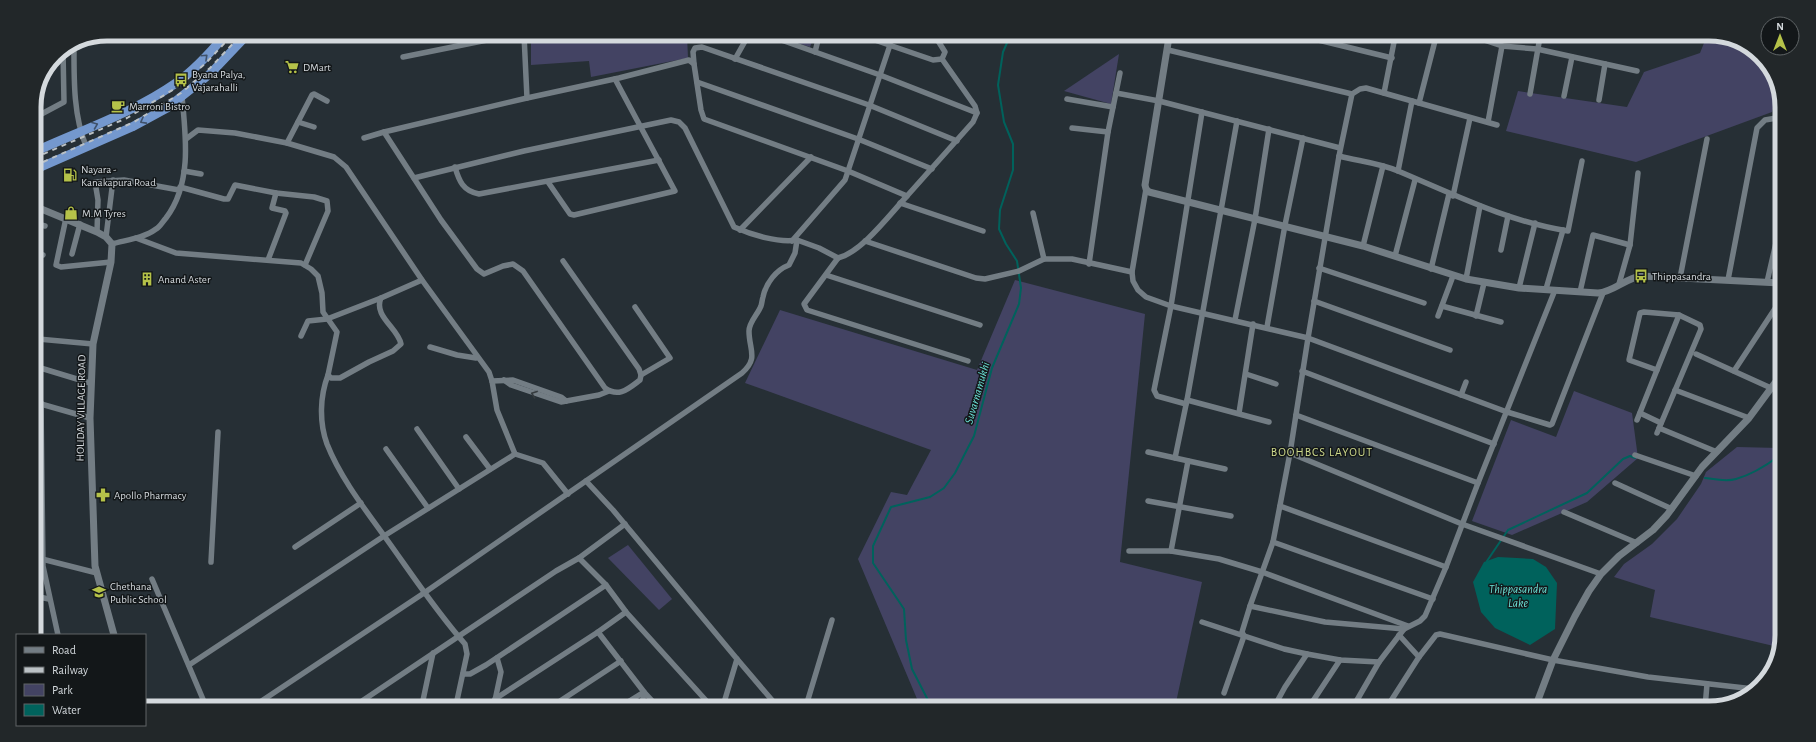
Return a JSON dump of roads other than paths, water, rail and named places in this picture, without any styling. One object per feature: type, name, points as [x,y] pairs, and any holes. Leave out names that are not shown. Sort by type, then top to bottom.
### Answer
[{"type":"highway","points":[[41,149],[132,110],[176,84],[209,54],[220,41]]},
{"type":"highway","points":[[41,167],[145,121],[182,97],[211,73],[241,41]]},
{"type":"street","points":[[403,57],[482,41]]},
{"type":"street","points":[[524,41],[527,98]]},
{"type":"street","points":[[735,59],[745,41]]},
{"type":"street","points":[[784,41],[880,75],[977,114]]},
{"type":"street","points":[[815,52],[818,41]]},
{"type":"street","points":[[878,41],[933,60],[942,59]]},
{"type":"street","points":[[262,701],[424,593],[586,482],[726,385],[749,366],[752,357],[749,329],[761,306],[763,296],[769,282],[780,269],[789,265],[795,253],[794,241],[845,180],[890,45],[890,41]]},
{"type":"street","points":[[938,41],[945,52],[942,59]]},
{"type":"street","points":[[1169,41],[1132,272],[1133,281],[1138,290],[1146,297],[1171,306],[1203,312],[1308,338],[1507,412],[1547,425],[1552,424],[1603,293]]},
{"type":"street","points":[[1322,41],[1392,58]]},
{"type":"street","points":[[1384,93],[1394,41]]},
{"type":"street","points":[[1419,103],[1435,41]]},
{"type":"street","points":[[1487,41],[1502,46],[1537,49],[1637,71]]},
{"type":"street","points":[[1530,94],[1539,41]]},
{"type":"street","points":[[1488,122],[1502,46]]},
{"type":"street","points":[[906,196],[848,171],[704,119],[701,110],[694,64],[693,52],[695,48],[702,47],[869,105],[957,141]]},
{"type":"street","points":[[74,50],[74,72],[80,131],[86,146]]},
{"type":"street","points":[[1168,50],[1352,94],[1360,89],[1366,88],[1497,125]]},
{"type":"street","points":[[41,115],[63,104],[63,57]]},
{"type":"street","points":[[1564,96],[1572,57]]},
{"type":"street","points":[[942,59],[975,106],[977,114],[974,122],[863,244],[846,256],[838,258],[804,304],[807,310],[968,361]]},
{"type":"street","points":[[364,138],[527,98],[615,79],[689,60],[694,64]]},
{"type":"street","points":[[1599,100],[1605,64]]},
{"type":"street","points":[[64,73],[74,72]]},
{"type":"street","points":[[1089,264],[1108,132],[1120,73]]},
{"type":"street","points":[[548,182],[570,214],[578,215],[675,191],[615,79]]},
{"type":"street","points":[[697,82],[858,139],[932,169]]},
{"type":"street","points":[[1116,93],[1159,101],[1340,148]]},
{"type":"street","points":[[288,143],[312,95],[314,94],[327,101]]},
{"type":"street","points":[[1224,692],[1244,636],[1242,632],[1250,606],[1273,542],[1290,453],[1302,371],[1340,148],[1352,94]]},
{"type":"street","points":[[41,209],[97,232],[106,237],[112,244],[136,238],[156,229],[173,209],[184,171],[186,138],[182,97]]},
{"type":"street","points":[[1067,99],[1113,107]]},
{"type":"street","points":[[1398,171],[1412,101]]},
{"type":"street","points":[[1202,112],[1171,306],[1154,390],[1158,396],[1239,413],[1269,422]]},
{"type":"street","points":[[1431,269],[1470,118]]},
{"type":"street","points":[[1728,280],[1757,128],[1760,122],[1775,118]]},
{"type":"street","points":[[414,178],[455,167],[671,120],[679,122],[685,128],[734,227],[766,238],[794,241],[820,248],[838,258]]},
{"type":"street","points":[[1174,458],[1187,402],[1237,121]]},
{"type":"street","points":[[298,122],[314,128]]},
{"type":"street","points":[[1072,128],[1108,132]]},
{"type":"street","points":[[1236,320],[1255,219],[1269,129]]},
{"type":"street","points":[[186,138],[190,137],[196,131],[202,130],[235,133],[288,143],[334,157],[346,167],[476,358],[488,372],[492,381],[497,410],[514,454]]},
{"type":"street","points":[[384,132],[442,220],[477,269],[484,274],[503,266],[513,264],[523,271],[605,388],[616,393],[623,392],[640,380],[641,375],[639,369],[563,261]]},
{"type":"street","points":[[1267,327],[1285,226],[1303,138]]},
{"type":"street","points":[[1680,278],[1707,139]]},
{"type":"street","points":[[1339,156],[1398,171],[1451,195],[1508,216],[1568,231],[1582,161]]},
{"type":"street","points":[[740,230],[811,158]]},
{"type":"street","points":[[455,167],[460,182],[465,189],[478,194],[548,182],[658,160]]},
{"type":"street","points":[[1363,246],[1382,166]]},
{"type":"street","points":[[184,171],[201,174]]},
{"type":"street","points":[[1619,284],[1630,245],[1638,173]]},
{"type":"street","points":[[106,237],[113,180]]},
{"type":"street","points":[[97,232],[98,200],[95,182],[113,180],[136,181],[180,188],[224,199],[228,199],[235,185],[276,193],[314,197],[327,201],[328,211],[305,265]]},
{"type":"street","points":[[1395,256],[1415,180]]},
{"type":"street","points":[[1146,189],[1149,192],[1325,235],[1395,256],[1453,276],[1484,283],[1519,288],[1603,293],[1634,277],[1641,276],[1775,282]]},
{"type":"street","points":[[268,260],[286,213],[284,211],[272,208],[276,193]]},
{"type":"street","points":[[900,203],[983,231]]},
{"type":"street","points":[[1466,279],[1480,206]]},
{"type":"street","points":[[1033,213],[1044,259]]},
{"type":"street","points":[[1501,250],[1508,216]]},
{"type":"street","points":[[66,218],[56,265],[61,267],[111,262]]},
{"type":"street","points":[[1519,288],[1535,223]]},
{"type":"street","points":[[72,254],[80,224]]},
{"type":"street","points":[[41,225],[45,226]]},
{"type":"street","points":[[1546,289],[1563,230]]},
{"type":"street","points":[[1580,292],[1593,235],[1630,245]]},
{"type":"street","points":[[136,238],[176,253],[301,263],[311,269],[318,276],[322,292],[323,312],[337,332],[328,376],[321,397],[323,426],[327,442],[334,460],[360,503],[424,593],[465,644],[467,654],[457,701]]},
{"type":"street","points":[[865,241],[976,278],[985,279],[1019,272],[1044,259],[1072,259],[1089,264],[1132,272]]},
{"type":"street","name":"HOLIDAY VILLAGE ROAD","points":[[112,244],[111,262],[93,344],[90,383],[90,418],[97,573],[114,634]]},
{"type":"street","points":[[1768,282],[1775,249]]},
{"type":"street","points":[[1319,268],[1424,303]]},
{"type":"street","points":[[826,275],[980,325]]},
{"type":"street","points":[[1438,316],[1453,276]]},
{"type":"street","points":[[300,336],[308,320],[327,319],[422,280]]},
{"type":"street","points":[[1476,316],[1484,283]]},
{"type":"street","points":[[1356,701],[1379,662],[1399,635],[1406,627],[1420,621],[1425,616],[1446,567],[1555,290]]},
{"type":"street","points":[[328,376],[332,378],[340,378],[393,351],[401,344],[400,336],[382,316],[379,303],[381,298]]},
{"type":"street","points":[[1314,301],[1450,350]]},
{"type":"street","points":[[1442,306],[1501,322]]},
{"type":"street","points":[[635,307],[670,358],[641,375]]},
{"type":"street","points":[[1734,372],[1775,309]]},
{"type":"street","points":[[1657,370],[1629,360],[1640,313],[1644,312],[1679,315],[1700,325],[1701,328],[1659,428]]},
{"type":"street","points":[[1637,420],[1679,315]]},
{"type":"street","points":[[1239,413],[1253,324]]},
{"type":"street","points":[[41,339],[93,344]]},
{"type":"street","points":[[430,347],[457,355],[476,358]]},
{"type":"street","points":[[1696,354],[1771,388]]},
{"type":"street","points":[[41,368],[90,383]]},
{"type":"street","points":[[1302,371],[1494,444]]},
{"type":"street","points":[[1246,374],[1276,384]]},
{"type":"street","points":[[492,381],[504,380],[511,385],[554,401],[566,401],[599,395],[610,391]]},
{"type":"street","points":[[1461,395],[1466,382]]},
{"type":"street","points":[[1537,701],[1553,660],[1578,609],[1601,574],[1620,556],[1653,530],[1672,509],[1716,452],[1749,418],[1775,383]]},
{"type":"street","points":[[1675,390],[1749,418]]},
{"type":"street","points":[[58,634],[49,599],[43,559],[41,403],[90,418]]},
{"type":"street","points":[[1640,413],[1659,428],[1716,452]]},
{"type":"street","points":[[1296,415],[1478,483]]},
{"type":"street","points":[[417,429],[459,489]]},
{"type":"street","points":[[211,562],[218,432]]},
{"type":"street","points":[[466,437],[490,469]]},
{"type":"street","points":[[386,449],[428,508]]},
{"type":"street","points":[[1148,452],[1224,469]]},
{"type":"street","points":[[1290,453],[1462,524],[1601,574]]},
{"type":"street","points":[[189,665],[384,536],[514,454],[543,463],[568,494]]},
{"type":"street","points":[[1635,455],[1696,476]]},
{"type":"street","points":[[1171,551],[1188,461]]},
{"type":"street","points":[[586,482],[625,524],[772,701]]},
{"type":"street","points":[[1615,483],[1672,509]]},
{"type":"street","points":[[1148,501],[1231,516]]},
{"type":"street","points":[[295,547],[360,503]]},
{"type":"street","points":[[1280,506],[1446,567]]},
{"type":"street","points":[[1564,512],[1637,543]]},
{"type":"street","points":[[362,701],[556,571],[579,558],[625,524]]},
{"type":"street","points":[[1273,542],[1433,599]]},
{"type":"street","points":[[1129,551],[1171,551],[1218,560],[1262,572],[1406,627]]},
{"type":"street","points":[[579,558],[606,585],[626,612],[706,701]]},
{"type":"street","points":[[43,559],[97,573]]},
{"type":"street","points":[[152,579],[204,701]]},
{"type":"street","points":[[463,674],[470,674],[497,658],[606,585]]},
{"type":"street","points":[[41,597],[49,599]]},
{"type":"street","points":[[1250,606],[1326,622],[1406,627]]},
{"type":"street","points":[[495,701],[626,612]]},
{"type":"street","points":[[808,701],[832,620]]},
{"type":"street","points":[[1202,622],[1284,649],[1340,660],[1379,662]]},
{"type":"street","points":[[598,632],[652,701]]},
{"type":"street","points":[[1391,701],[1420,656],[1436,635],[1440,634],[1553,660],[1648,677],[1748,688]]},
{"type":"street","points":[[1399,635],[1420,656]]},
{"type":"street","points":[[423,701],[433,653]]},
{"type":"street","points":[[1277,701],[1307,654]]},
{"type":"street","points":[[494,701],[501,672],[497,658]]},
{"type":"street","points":[[724,701],[737,658]]},
{"type":"street","points":[[1313,701],[1340,660]]},
{"type":"street","points":[[560,701],[621,661]]},
{"type":"street","points":[[1706,701],[1707,684]]},
{"type":"street","points":[[629,701],[644,692]]},
{"type":"street","points":[[643,701],[644,692]]},
{"type":"water","name":"Thippasandra Lake","points":[[1498,557],[1533,559],[1546,567],[1557,583],[1555,629],[1530,645],[1495,628],[1481,612],[1473,582],[1484,562]]},
{"type":"waterway","name":"Suvarnamukhi","points":[[928,701],[912,669],[906,640],[904,609],[873,563],[873,546],[891,507],[930,497],[944,488],[955,473],[974,436],[992,368],[1019,304],[1021,288],[1017,261],[1006,244],[999,229],[1000,210],[1013,170],[1013,144],[1004,122],[998,85],[1003,52],[1008,41]]},
{"type":"waterway","points":[[1487,561],[1508,530],[1587,493],[1623,459],[1630,456],[1635,458]]},
{"type":"waterway","points":[[1705,478],[1724,480],[1736,479],[1747,475],[1775,459]]},
{"type":"railway","points":[[41,155],[127,118],[179,86],[206,63],[226,41]]},
{"type":"railway","points":[[41,163],[134,122],[181,93],[210,68],[235,41]]},
{"type":"place","name":"DMart","points":[[292,67]]},
{"type":"place","name":"Byana Palya, Vajarahalli","points":[[181,80]]},
{"type":"place","name":"Marroni Bistro","points":[[118,106]]},
{"type":"place","name":"Nayara - Kanakapura Road","points":[[70,175]]},
{"type":"place","name":"M.M Tyres","points":[[71,213]]},
{"type":"place","name":"Thippasandra","points":[[1641,276]]},
{"type":"place","name":"Anand Aster","points":[[147,279]]},
{"type":"place","name":"Apollo Pharmacy","points":[[103,495]]},
{"type":"place","name":"Chethana Public School","points":[[99,592]]},
{"type":"district","name":"BOOHBCS LAYOUT","points":[[1322,452]]}]
